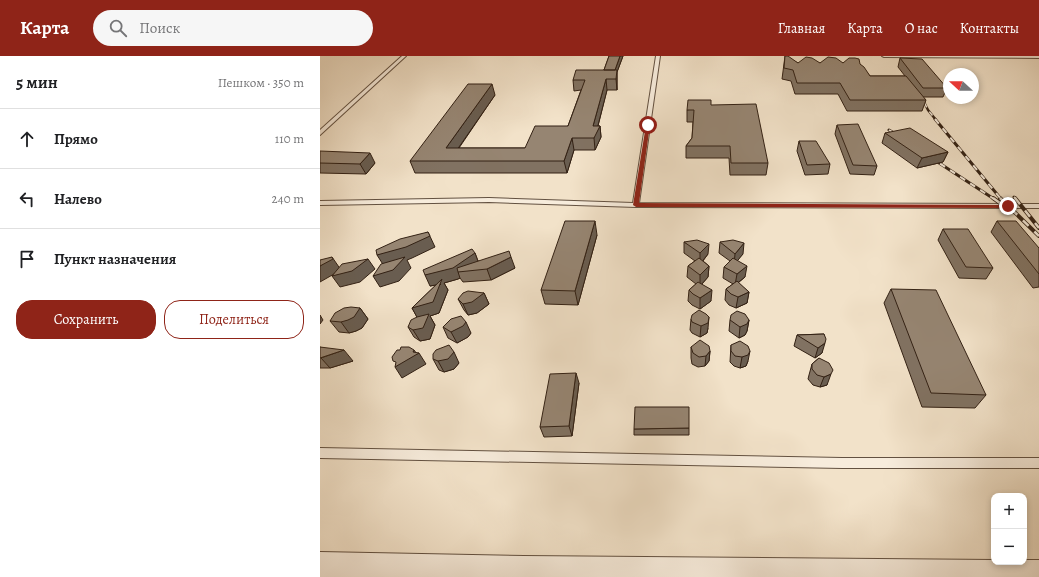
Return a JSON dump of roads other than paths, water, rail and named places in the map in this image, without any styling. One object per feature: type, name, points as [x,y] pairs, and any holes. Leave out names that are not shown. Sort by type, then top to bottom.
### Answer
[{"type":"street","points":[[320,567],[532,572],[1039,575]]},
{"type":"lane","points":[[320,133],[404,56]]},
{"type":"lane","points":[[636,205],[658,56]]},
{"type":"lane","points":[[884,56],[1039,56]]},
{"type":"lane","points":[[320,203],[489,200],[636,205],[1039,206]]},
{"type":"lane","points":[[320,454],[826,463],[1039,463]]},
{"type":"railway","points":[[920,94],[928,110],[936,120]]},
{"type":"railway","points":[[935,119],[1001,199]]},
{"type":"railway","points":[[889,130],[902,138]]},
{"type":"railway","points":[[930,157],[994,199]]},
{"type":"railway","points":[[993,198],[1000,203]]},
{"type":"railway","points":[[1015,198],[1039,228]]},
{"type":"railway","points":[[1001,199],[1039,236]]}]
